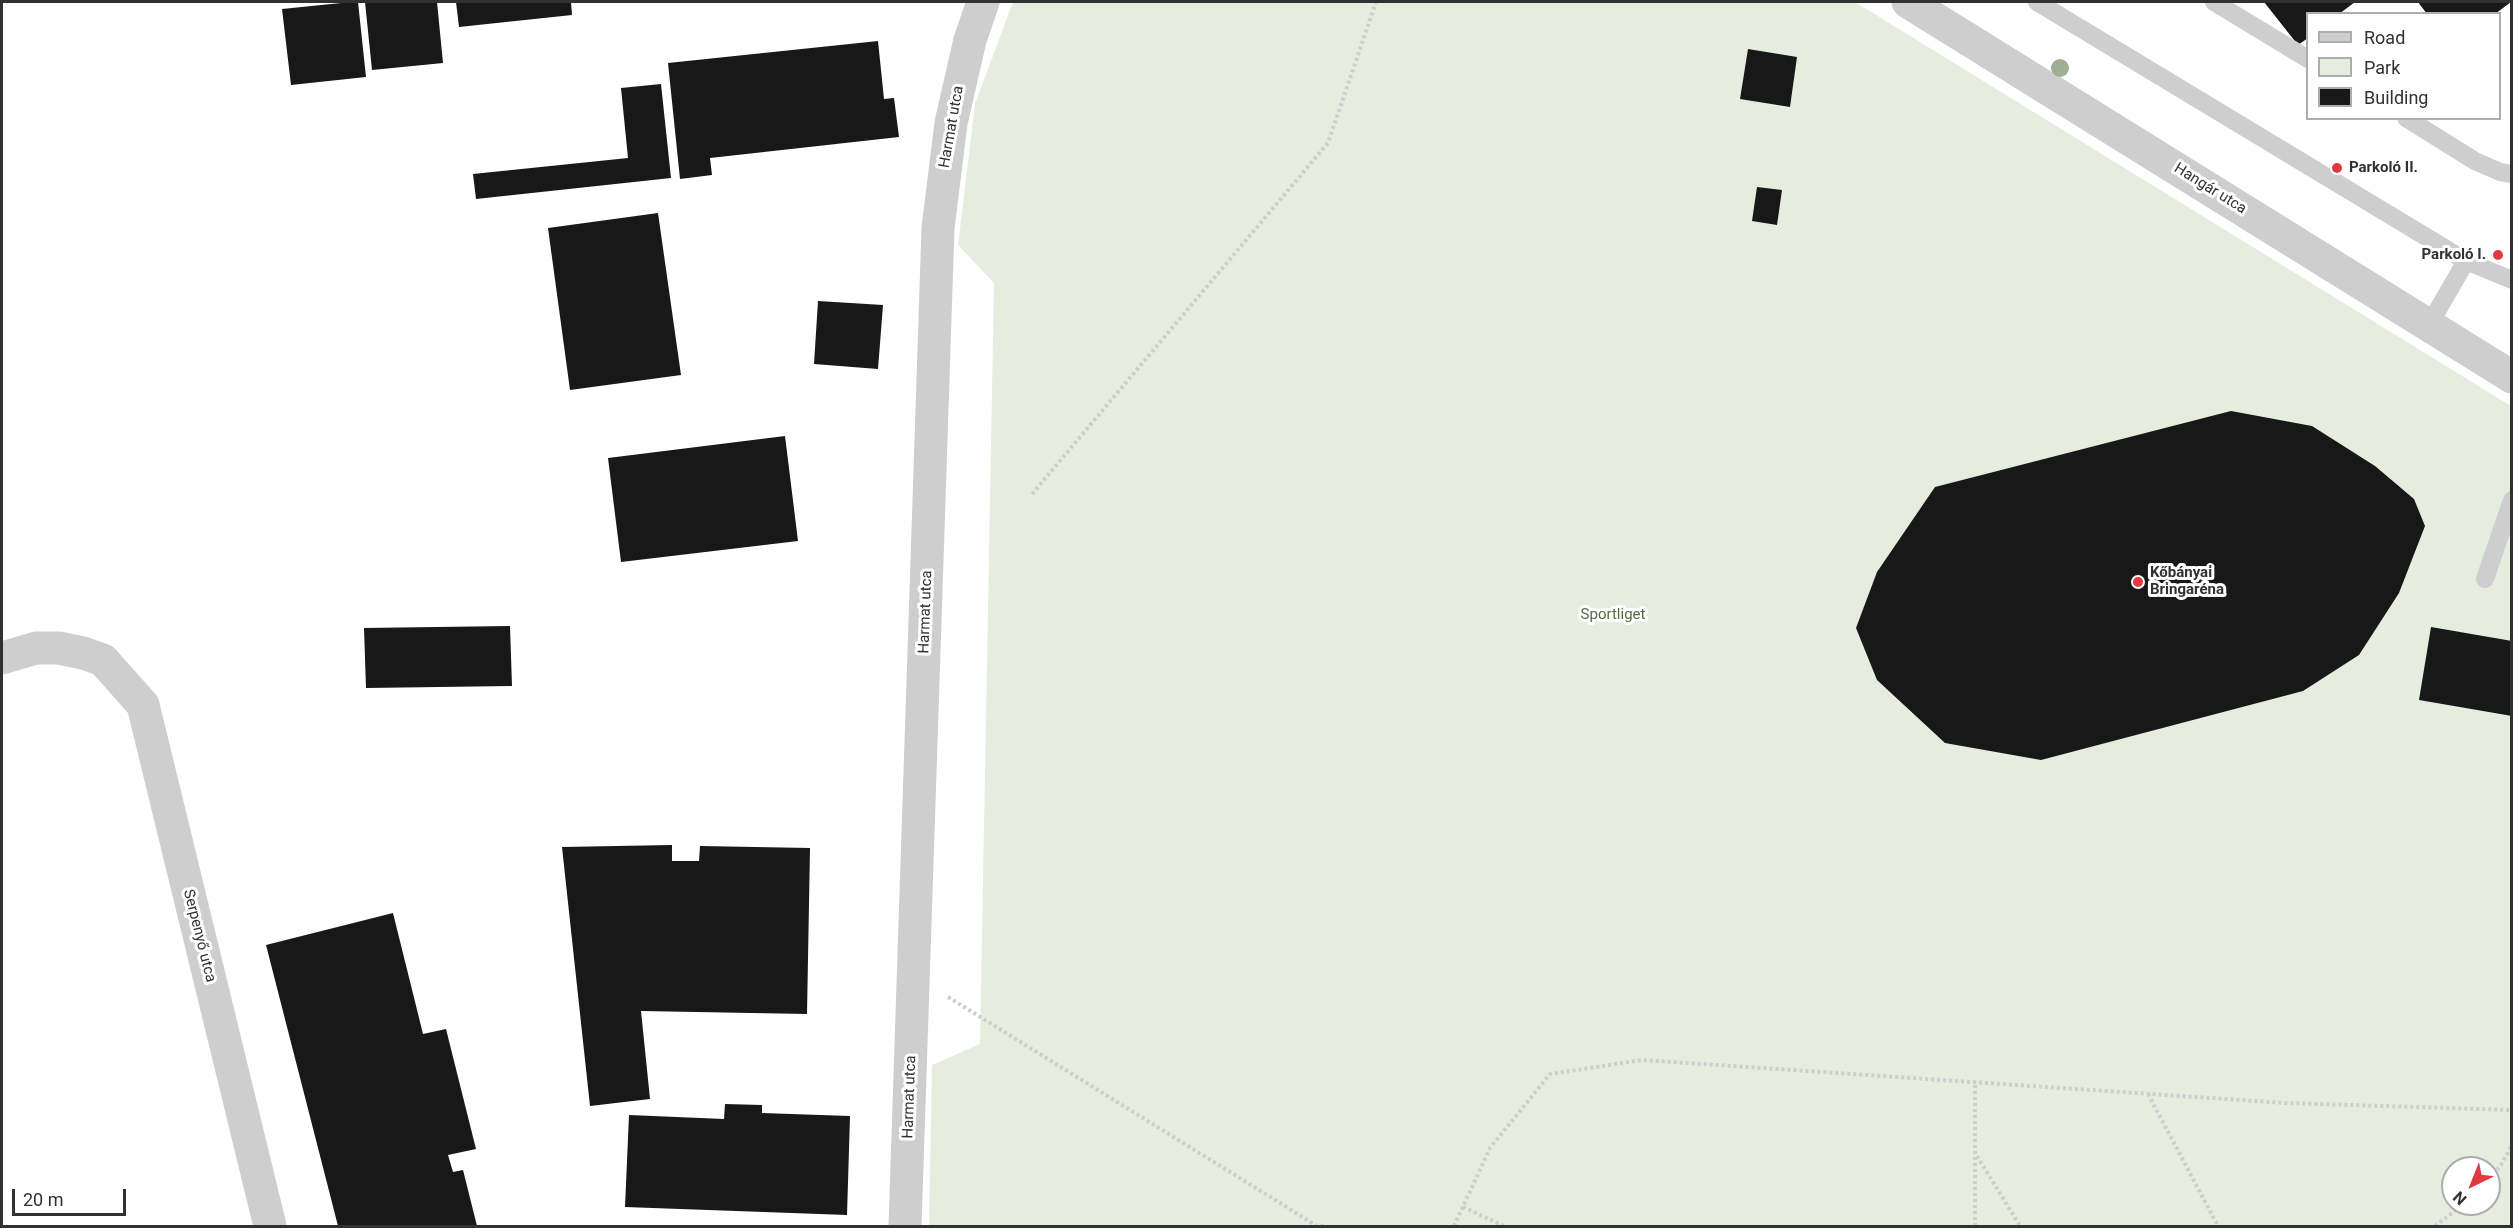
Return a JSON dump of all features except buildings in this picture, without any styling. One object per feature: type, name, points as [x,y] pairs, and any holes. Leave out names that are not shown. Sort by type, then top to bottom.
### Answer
[{"type":"street","name":"Harmat utca","points":[[905,1227],[938,228],[951,123],[970,40],[983,2]]},
{"type":"street","name":"Hangár utca","points":[[1908,2],[2511,377]]},
{"type":"street","name":"Serpenyő utca","points":[[2,658],[36,648],[59,648],[103,660],[143,705],[270,1227]]},
{"type":"lane","points":[[2037,2],[2466,261],[2511,280]]},
{"type":"lane","points":[[2214,2],[2306,57]]},
{"type":"lane","points":[[2409,120],[2475,161],[2500,172],[2511,174]]},
{"type":"lane","points":[[2429,325],[2466,261]]},
{"type":"lane","points":[[2484,579],[2511,500]]},
{"type":"path","points":[[1032,494],[1328,143],[1376,2]]},
{"type":"path","points":[[914,976],[1317,1226],[1324,1227]]},
{"type":"path","points":[[1454,1227],[1490,1148],[1550,1074],[1642,1060],[2286,1103],[2511,1110]]},
{"type":"path","points":[[1975,1081],[1975,1227]]},
{"type":"path","points":[[2148,1094],[2218,1227]]},
{"type":"path","points":[[2501,1165],[2511,1145]]},
{"type":"path","points":[[1975,1154],[2020,1227]]},
{"type":"path","points":[[1463,1207],[1504,1227]]},
{"type":"path","points":[[2435,1227],[2449,1216]]},
{"type":"green space","name":"Sportliget","points":[[1013,2],[1855,2],[2511,406],[2511,1226],[929,1226],[932,1065],[980,1044],[994,283],[958,245],[975,104]]},
{"type":"place","name":"Parkoló II.","points":[[2337,168]]},
{"type":"place","name":"Parkoló I.","points":[[2498,255]]},
{"type":"place","name":"Kőbányai Bringaréna","points":[[2138,582]]}]
